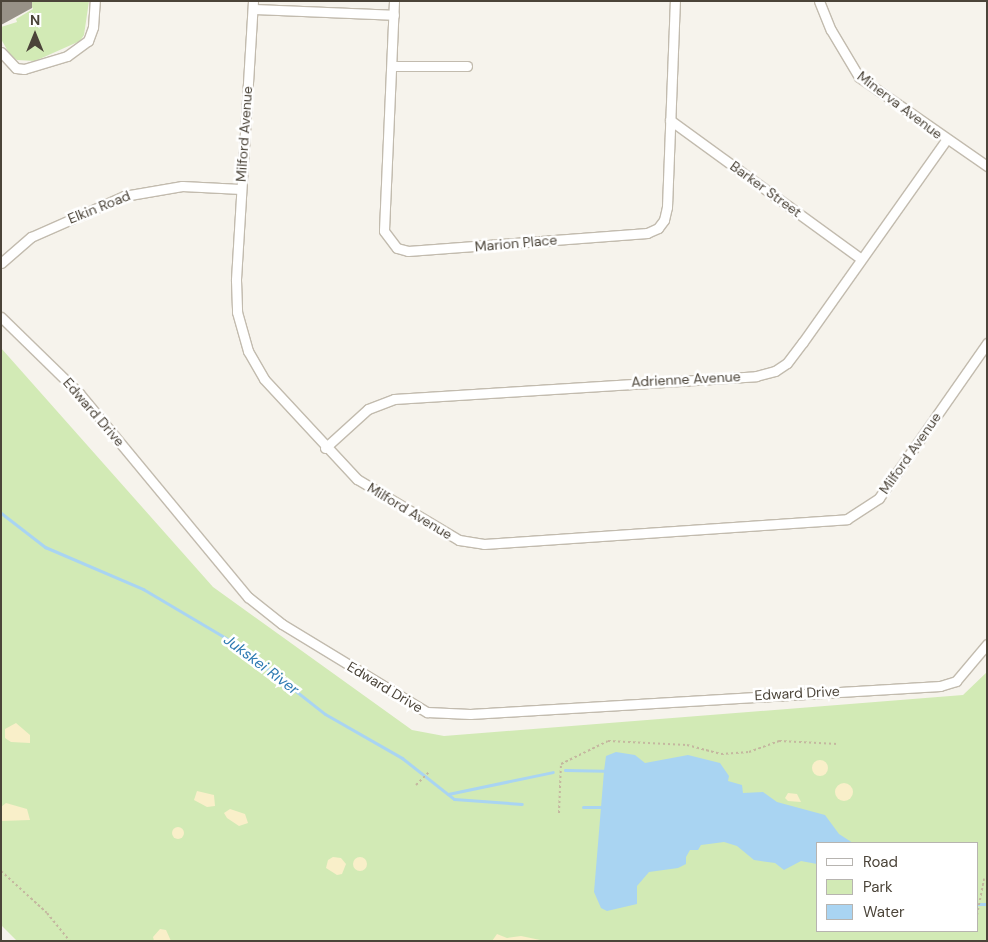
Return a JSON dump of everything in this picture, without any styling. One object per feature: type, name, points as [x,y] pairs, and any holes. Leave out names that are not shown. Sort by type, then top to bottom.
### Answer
[{"type":"street","points":[[1,52],[16,68],[24,69],[74,53],[88,41],[95,1]]},
{"type":"street","name":"Marion Place","points":[[394,1],[384,232],[397,248],[408,251],[647,233],[664,220],[667,207],[675,1]]},
{"type":"street","name":"Minerva Avenue","points":[[819,1],[831,30],[859,77],[946,140],[987,166]]},
{"type":"street","points":[[253,5],[394,15]]},
{"type":"street","name":"Milford Avenue","points":[[253,5],[240,189],[236,295],[237,312],[248,351],[264,379],[325,448],[357,480],[436,529],[473,544],[836,521],[860,512],[879,498],[987,343]]},
{"type":"street","points":[[392,66],[468,66]]},
{"type":"street","name":"Barker Street","points":[[670,120],[862,259]]},
{"type":"street","name":"Adrienne Avenue","points":[[325,448],[368,409],[394,399],[756,376],[775,371],[787,363],[946,140]]},
{"type":"street","name":"Elkin Road","points":[[1,263],[31,237],[124,196],[182,186],[240,189]]},
{"type":"street","name":"Edward Drive","points":[[1,317],[79,393],[248,597],[282,624],[427,712],[470,714],[940,686],[956,681],[987,644]]},
{"type":"path","points":[[559,813],[561,764],[608,741],[687,745],[721,754],[749,752],[779,741],[838,744]]},
{"type":"path","points":[[416,785],[430,771]]},
{"type":"path","points":[[1,871],[47,913],[70,941]]},
{"type":"path","points":[[978,910],[984,879]]},
{"type":"green space","points":[[29,1],[89,1],[84,35],[80,41],[35,61],[17,60],[10,55],[1,39],[1,27],[17,22],[16,19],[33,9]]},
{"type":"green space","points":[[1,348],[213,587],[412,730],[444,736],[963,695],[987,672],[987,941],[17,941],[1,925]]},
{"type":"sand","points":[[16,723],[30,735],[30,743],[11,742],[5,738],[5,729]]},
{"type":"sand","points":[[817,760],[823,760],[828,765],[826,774],[817,776],[812,771],[812,765]]},
{"type":"sand","points":[[844,783],[850,786],[853,792],[850,798],[844,801],[838,798],[835,792],[838,786]]},
{"type":"sand","points":[[197,791],[214,795],[215,806],[207,807],[194,800]]},
{"type":"sand","points":[[788,793],[797,794],[801,802],[788,801],[785,798]]},
{"type":"sand","points":[[6,803],[27,809],[30,820],[1,821],[1,807]]},
{"type":"sand","points":[[230,809],[245,814],[248,823],[239,826],[227,818],[224,813]]},
{"type":"sand","points":[[180,827],[183,828],[183,838],[176,839],[173,838],[172,831],[173,828]]},
{"type":"sand","points":[[333,857],[341,858],[346,864],[342,874],[337,875],[326,868],[328,860]]},
{"type":"sand","points":[[357,857],[363,857],[367,864],[363,871],[357,871],[353,867],[353,861]]},
{"type":"sand","points":[[160,929],[166,930],[171,941],[154,941],[153,937]]},
{"type":"sand","points":[[497,934],[507,938],[521,936],[545,941],[492,941]]},
{"type":"water","points":[[616,752],[635,755],[645,763],[688,755],[720,763],[729,776],[728,781],[742,785],[743,793],[763,792],[777,802],[825,815],[839,834],[851,842],[816,842],[816,864],[801,861],[784,870],[775,863],[754,860],[737,846],[724,842],[701,845],[698,850],[690,850],[686,857],[686,864],[678,868],[649,872],[637,886],[637,904],[607,911],[601,908],[594,892],[606,756]]},
{"type":"waterway","name":"Jukskei River","points":[[1,513],[45,547],[143,589],[236,644],[325,714],[402,758],[454,799],[522,804]]},
{"type":"waterway","points":[[565,770],[604,771]]},
{"type":"waterway","points":[[448,794],[553,772]]},
{"type":"waterway","points":[[583,807],[600,807]]},
{"type":"waterway","points":[[978,904],[987,904]]}]
